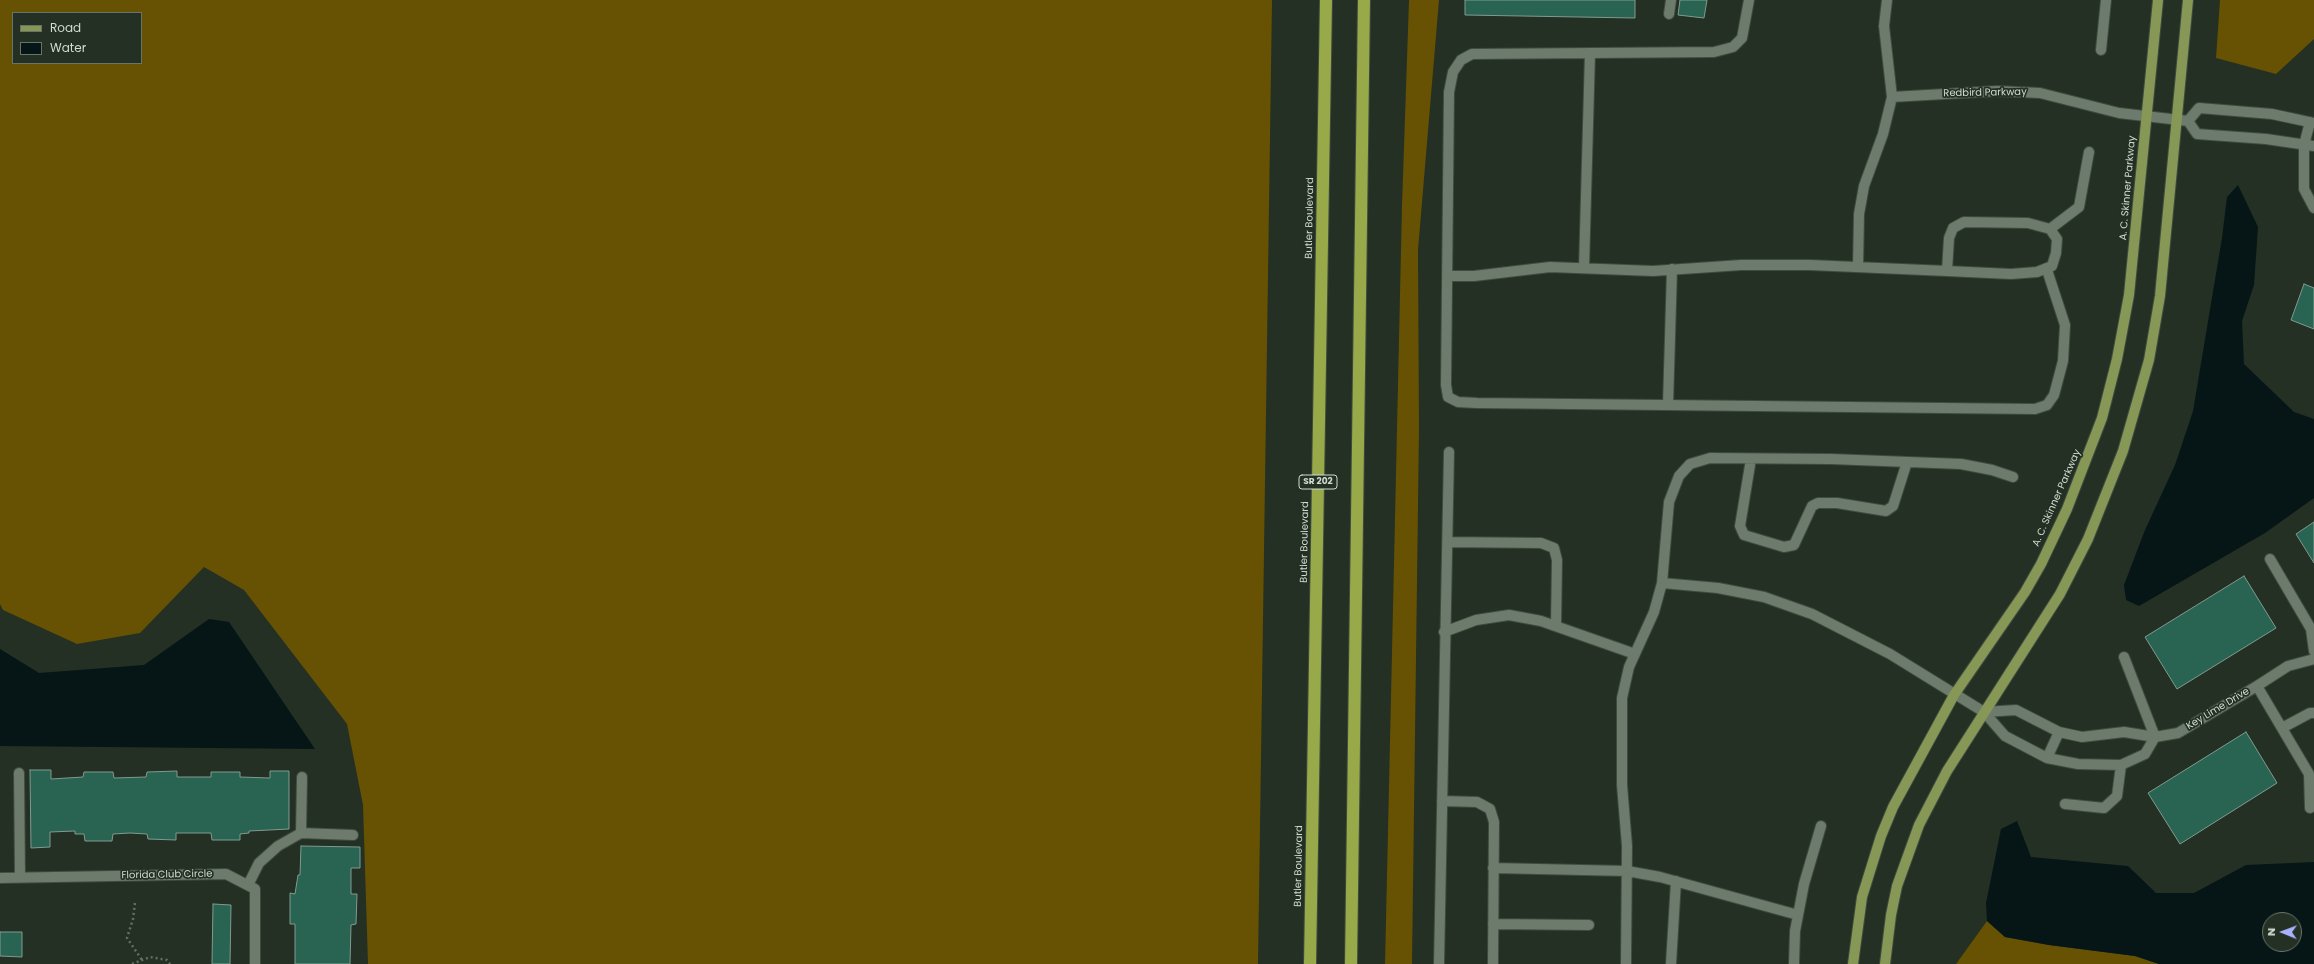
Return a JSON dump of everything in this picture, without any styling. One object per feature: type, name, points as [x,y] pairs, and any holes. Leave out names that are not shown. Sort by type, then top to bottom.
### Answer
[{"type":"highway","name":"Butler Boulevard","points":[[1310,964],[1326,0]]},
{"type":"highway","points":[[1351,964],[1364,0]]},
{"type":"main road","name":"A. C. Skinner Parkway","points":[[1853,964],[1862,896],[1881,836],[1908,778],[1954,695],[2025,592],[2041,564],[2067,509],[2102,418],[2117,359],[2129,295],[2158,0]]},
{"type":"main road","points":[[1885,964],[1891,915],[1898,886],[1919,825],[1947,771],[2043,623],[2074,568],[2102,509],[2124,451],[2144,382],[2157,313],[2188,0]]},
{"type":"street","points":[[1669,14],[1671,0]]},
{"type":"street","points":[[1749,0],[1742,38],[1733,46],[1707,52],[1472,54],[1461,60],[1453,72],[1449,92],[1446,385],[1448,397],[1458,402],[1477,403],[2035,409],[2047,405],[2054,395],[2063,361],[2065,325],[2058,299],[2047,270]]},
{"type":"street","points":[[1858,267],[1859,214],[1864,186],[1883,134],[1892,97],[1884,26],[1887,0]]},
{"type":"street","points":[[2101,50],[2106,0]]},
{"type":"street","points":[[1584,268],[1590,53]]},
{"type":"street","name":"Redbird Parkway","points":[[1892,97],[1997,91],[2040,92],[2076,100],[2111,112],[2188,121]]},
{"type":"street","points":[[2309,146],[2266,139],[2197,134],[2188,121],[2199,108],[2272,114],[2312,122],[2304,189],[2314,208]]},
{"type":"street","points":[[2050,229],[2080,208],[2089,152]]},
{"type":"street","points":[[1447,276],[1474,276],[1550,267],[1653,271],[1741,265],[1858,267],[2011,274],[2047,270],[2052,266],[2056,253],[2056,239],[2050,229],[2028,223],[1964,222],[1953,228],[1949,238],[1947,271]]},
{"type":"street","points":[[1668,405],[1672,269]]},
{"type":"street","points":[[1439,964],[1444,632],[1448,542],[1449,452]]},
{"type":"street","points":[[1626,964],[1627,871],[1622,785],[1622,698],[1629,667],[1654,612],[1662,583],[1668,502],[1679,476],[1690,464],[1710,458],[1751,458],[1961,464],[1992,470],[2013,477]]},
{"type":"street","points":[[1751,458],[1740,526],[1744,536],[1784,547],[1794,545],[1812,506],[1818,503],[1837,503],[1886,511],[1893,506],[1907,462]]},
{"type":"street","points":[[1448,542],[1541,542],[1554,548],[1558,560],[1556,626]]},
{"type":"street","points":[[2270,559],[2311,629],[2314,651]]},
{"type":"street","points":[[1662,583],[1718,588],[1764,597],[1812,614],[1890,654],[1954,695],[1984,712],[2005,736],[2047,758],[2078,764],[2121,765],[2144,754],[2155,737],[2124,657]]},
{"type":"street","points":[[1444,632],[1476,620],[1509,615],[1541,621],[1635,654]]},
{"type":"street","name":"Key Lime Drive","points":[[1984,712],[2016,710],[2059,732],[2082,737],[2124,732],[2155,737],[2178,733],[2288,666],[2314,659]]},
{"type":"street","name":"Key Lime Drive","points":[[2257,686],[2309,774],[2310,808]]},
{"type":"street","points":[[2282,728],[2310,712],[2314,713]]},
{"type":"street","points":[[2047,758],[2059,732]]},
{"type":"street","points":[[2065,804],[2104,808],[2117,796],[2121,765]]},
{"type":"street","points":[[19,773],[20,877]]},
{"type":"street","points":[[301,833],[302,778]]},
{"type":"street","points":[[1442,801],[1477,802],[1490,809],[1494,822],[1493,964]]},
{"type":"street","points":[[1794,964],[1798,915],[1804,884],[1821,826]]},
{"type":"street","points":[[255,964],[254,889],[248,885],[260,863],[278,846],[301,833],[353,835]]},
{"type":"street","points":[[1493,868],[1627,871],[1676,881],[1798,915]]},
{"type":"street","name":"Florida Club Circle","points":[[0,878],[226,874],[248,885]]},
{"type":"street","points":[[1671,964],[1676,881]]},
{"type":"street","points":[[1493,924],[1588,925]]},
{"type":"path","points":[[135,903],[133,919],[127,938],[142,960]]},
{"type":"path","points":[[132,964],[142,960],[156,958],[167,960],[170,964]]},
{"type":"shaded area","points":[[0,0],[1272,0],[1258,964],[368,964],[363,805],[347,724],[244,590],[204,567],[140,633],[77,644],[3,610],[0,604]]},
{"type":"shaded area","points":[[1409,0],[1439,0],[1418,250],[1419,429],[1412,964],[1385,964],[1402,205]]},
{"type":"shaded area","points":[[2220,0],[2314,0],[2314,39],[2276,74],[2216,58]]},
{"type":"shaded area","points":[[1987,921],[2005,937],[2049,945],[2135,956],[2159,964],[1956,964]]},
{"type":"water","points":[[2238,185],[2258,227],[2254,285],[2242,321],[2244,364],[2294,412],[2314,419],[2314,498],[2265,533],[2139,606],[2126,600],[2124,585],[2145,530],[2175,465],[2193,411],[2222,238],[2227,197]]},
{"type":"water","points":[[209,619],[229,622],[315,749],[0,746],[0,649],[39,673],[144,665]]},
{"type":"water","points":[[2017,821],[2031,857],[2128,866],[2156,893],[2194,893],[2246,865],[2314,862],[2314,964],[2159,964],[2135,956],[2049,945],[2005,937],[1987,921],[1986,903],[2001,829]]},
{"type":"building","points":[[1465,0],[1635,0],[1635,18],[1465,15]]},
{"type":"building","points":[[1680,0],[1707,0],[1704,18],[1678,15]]},
{"type":"building","points":[[2304,284],[2314,288],[2314,329],[2291,320]]},
{"type":"building","points":[[2314,522],[2314,563],[2296,534]]},
{"type":"building","points":[[2244,576],[2276,628],[2177,689],[2145,637]]},
{"type":"building","points":[[2246,732],[2277,783],[2180,844],[2148,793]]},
{"type":"building","points":[[30,770],[51,770],[51,779],[83,777],[84,772],[113,772],[114,778],[146,777],[147,772],[177,771],[177,777],[211,777],[211,772],[240,772],[240,777],[270,778],[270,771],[289,771],[289,829],[249,831],[249,833],[240,834],[240,840],[212,840],[211,833],[176,833],[176,840],[148,839],[147,834],[130,833],[113,834],[112,841],[85,841],[84,834],[75,834],[75,831],[50,832],[50,847],[31,848]]},
{"type":"building","points":[[301,846],[360,847],[360,868],[351,868],[351,894],[357,894],[356,924],[351,925],[350,964],[295,964],[295,924],[290,924],[290,893],[295,894],[298,875],[300,875]]},
{"type":"building","points":[[213,904],[231,905],[230,964],[212,964]]},
{"type":"building","points":[[0,932],[22,932],[22,957],[0,956]]}]
